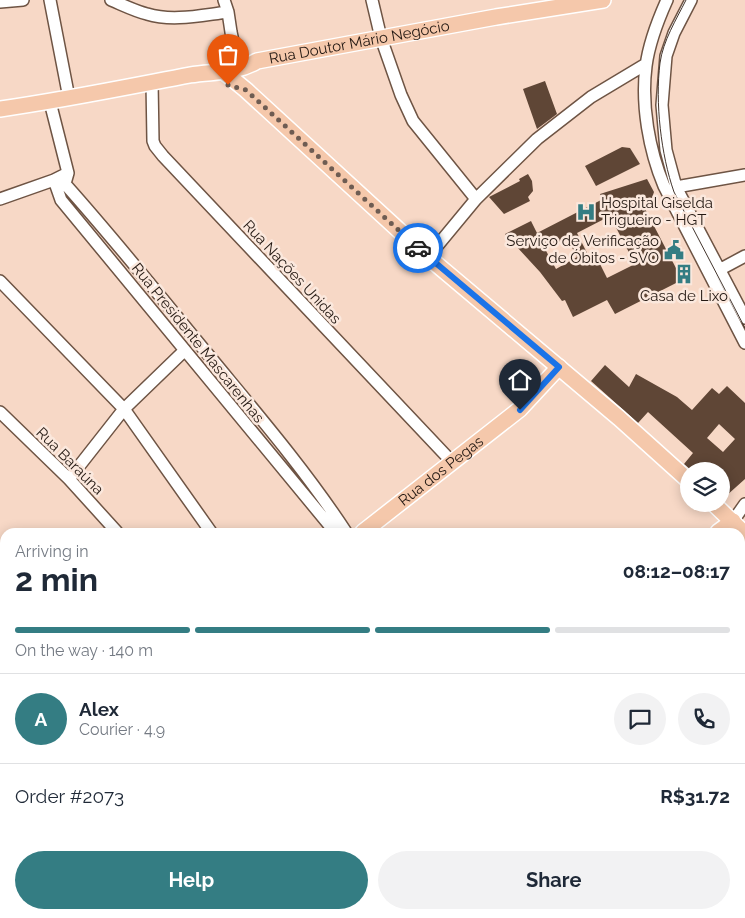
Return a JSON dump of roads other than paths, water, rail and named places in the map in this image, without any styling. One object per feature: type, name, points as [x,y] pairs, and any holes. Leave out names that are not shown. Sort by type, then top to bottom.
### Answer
[{"type":"main road","name":"Rua Doutor Mário Negócio","points":[[0,109],[237,69],[257,61],[532,10],[603,0]]},
{"type":"main road","points":[[237,69],[246,90]]},
{"type":"main road","points":[[237,69],[246,90],[428,257],[619,418],[680,473]]},
{"type":"main road","points":[[205,73],[214,80],[246,90]]},
{"type":"main road","name":"Rua dos Pegas","points":[[368,528],[520,410],[559,367]]},
{"type":"main road","points":[[724,528],[739,518]]},
{"type":"street","points":[[0,2],[22,0]]},
{"type":"street","points":[[50,0],[69,98]]},
{"type":"street","points":[[111,0],[160,17],[196,16],[228,12]]},
{"type":"street","points":[[224,0],[228,12],[237,69]]},
{"type":"street","points":[[372,0],[381,38],[401,95],[413,121],[476,199]]},
{"type":"street","points":[[667,0],[646,64],[644,91],[654,160],[705,268],[745,343]]},
{"type":"street","points":[[691,0],[666,56],[662,89],[664,133],[676,187],[745,318]]},
{"type":"street","points":[[428,257],[476,199],[537,139],[592,97],[646,64]]},
{"type":"street","name":"Rua Nações Unidas","points":[[152,82],[155,146],[453,463]]},
{"type":"street","name":"Rua Presidente Mascarenhas","points":[[50,102],[66,178],[264,422],[343,528]]},
{"type":"street","points":[[676,187],[745,175]]},
{"type":"street","points":[[0,200],[54,180],[66,178]]},
{"type":"street","name":"Rua Presidente Mascarenhas","points":[[54,180],[61,200],[332,528]]},
{"type":"street","points":[[719,270],[745,256]]},
{"type":"street","points":[[0,281],[124,408],[208,528]]},
{"type":"street","points":[[69,479],[124,408],[184,351]]},
{"type":"street","name":"Rua Baraúna","points":[[0,412],[69,479],[113,528]]},
{"type":"street","points":[[739,518],[745,504]]},
{"type":"tram line","points":[[686,0],[667,39],[660,63],[658,94],[660,128],[666,162],[674,192],[745,328]]},
{"type":"place","name":"Hospital Giselda Trigueiro - HGT","points":[[586,212]]},
{"type":"place","name":"Serviço de Verificação de Óbitos - SVO","points":[[674,250]]},
{"type":"place","name":"Casa de Lixo","points":[[684,274]]}]
